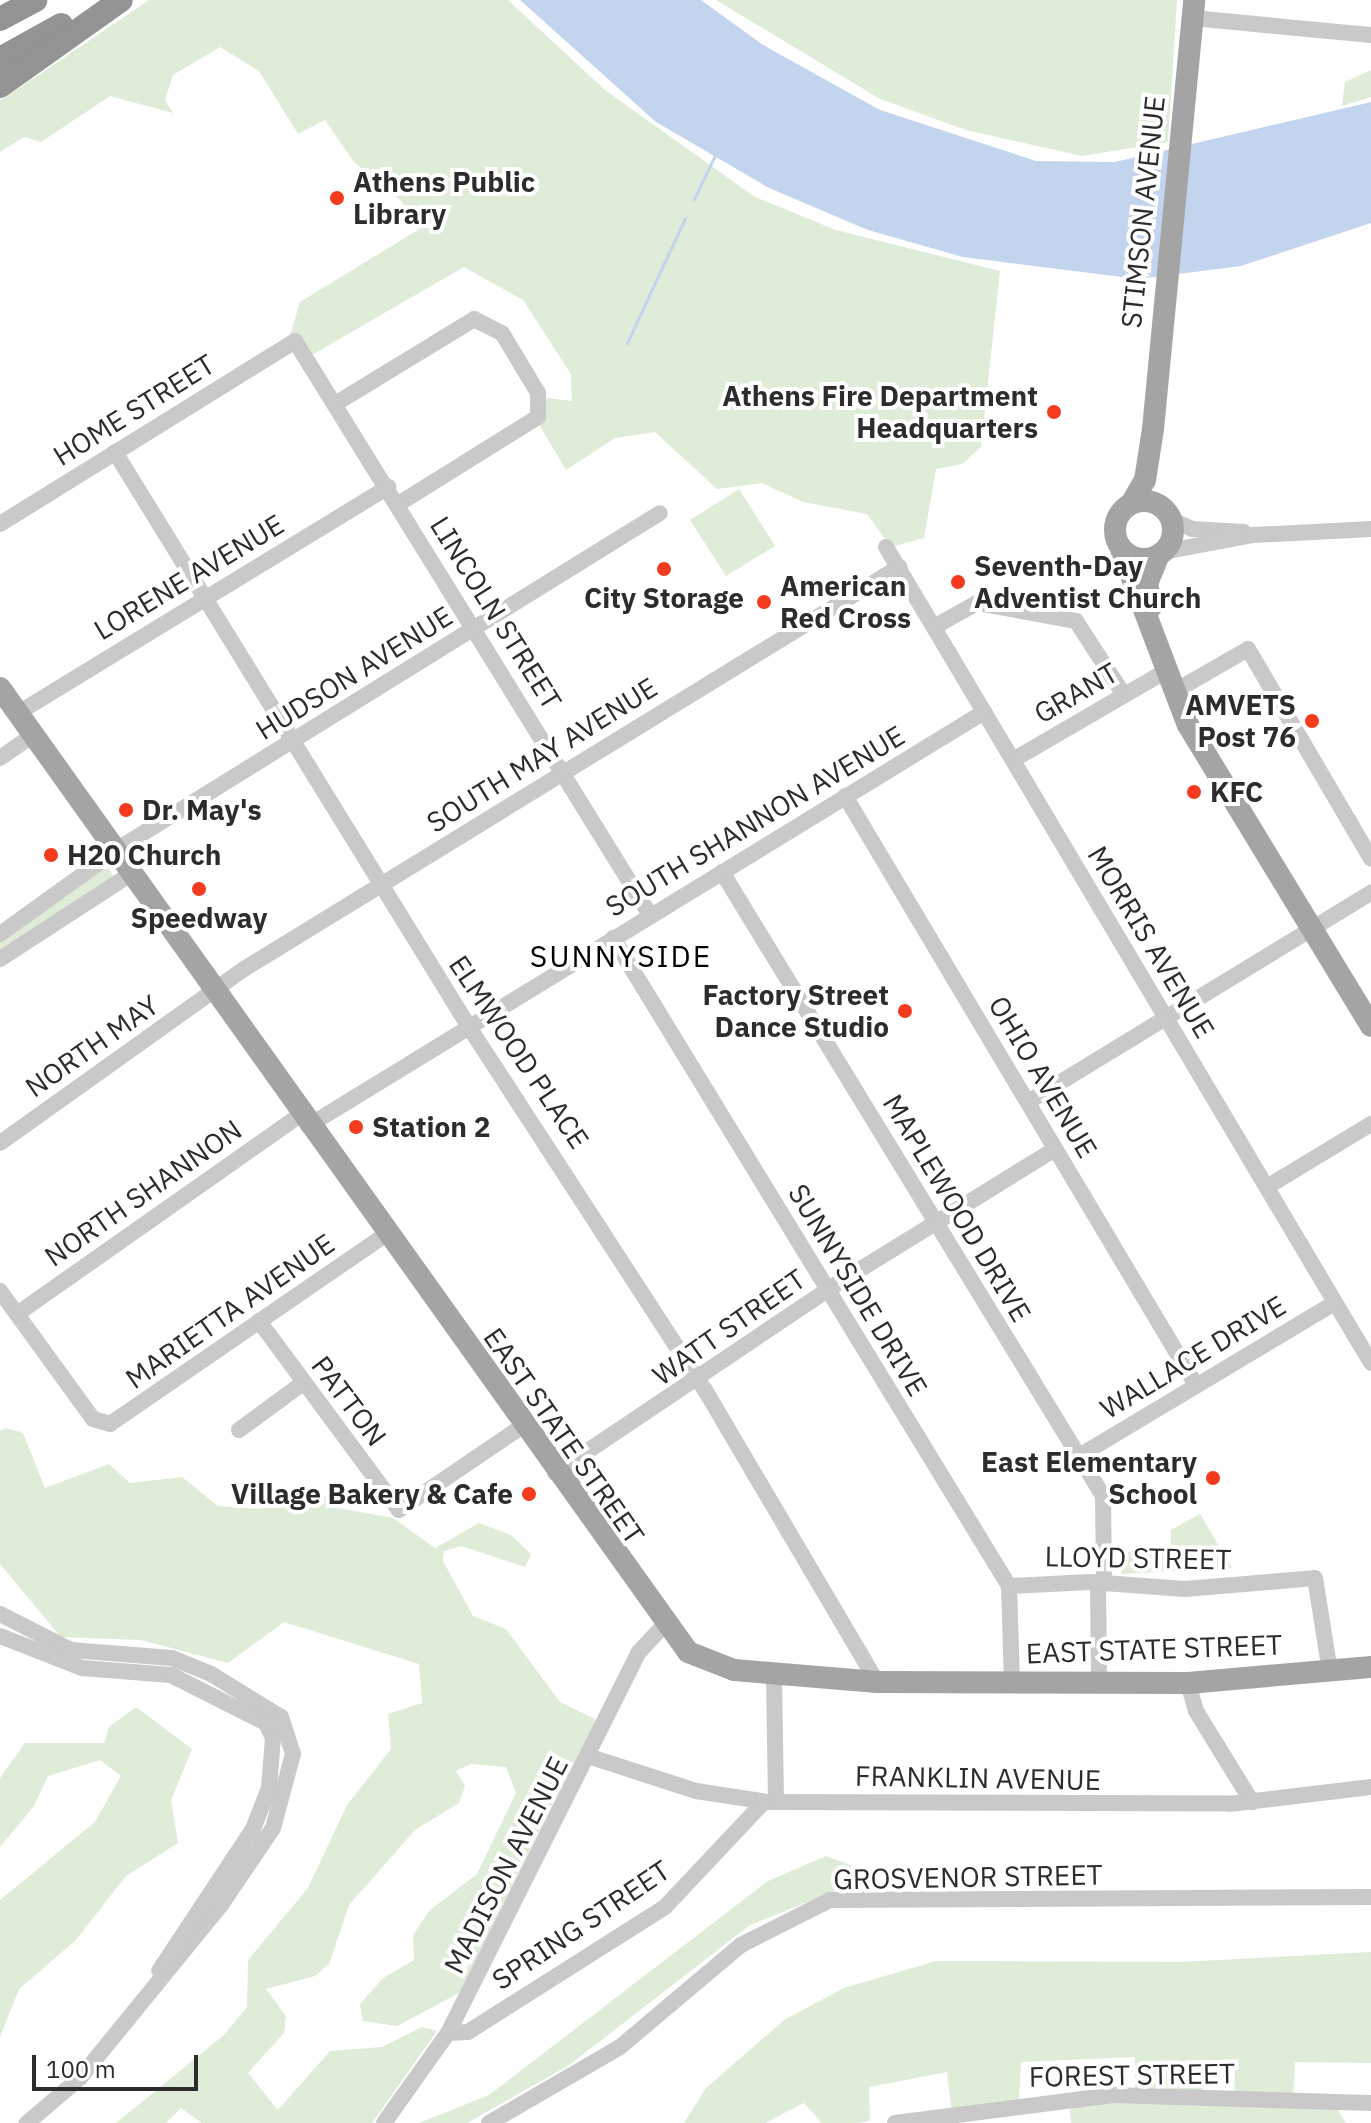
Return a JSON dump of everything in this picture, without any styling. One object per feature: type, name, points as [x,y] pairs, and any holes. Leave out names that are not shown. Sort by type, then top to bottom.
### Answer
[{"type":"highway","points":[[0,19],[35,0]]},
{"type":"highway","points":[[0,59],[104,0]]},
{"type":"highway","points":[[0,86],[121,0]]},
{"type":"main road","name":"STIMSON AVENUE","points":[[1131,504],[1145,480],[1153,429],[1194,9]]},
{"type":"main road","name":"STIMSON AVENUE","points":[[1153,429],[1169,517]]},
{"type":"main road","points":[[1289,891],[1182,687],[1148,595],[1169,517],[1152,502],[1131,504],[1115,524],[1164,672],[1289,891],[1311,929],[1371,1026]]},
{"type":"main road","points":[[1121,549],[1142,559],[1161,553]]},
{"type":"main road","name":"EAST STATE STREET","points":[[0,688],[663,1626],[705,1662],[774,1675],[877,1682],[1188,1683],[1371,1667]]},
{"type":"street","points":[[1194,9],[1371,35]]},
{"type":"street","points":[[335,404],[474,319],[502,333],[538,393],[538,417],[398,504]]},
{"type":"street","name":"LINCOLN STREET","points":[[295,341],[650,915]]},
{"type":"street","name":"HOME STREET","points":[[0,524],[295,341]]},
{"type":"street","name":"ELMWOOD PLACE","points":[[115,452],[469,1027],[700,1382],[877,1682]]},
{"type":"street","name":"LORENE AVENUE","points":[[18,713],[388,487]]},
{"type":"street","name":"HUDSON AVENUE","points":[[0,934],[116,852],[660,513]]},
{"type":"street","points":[[1169,517],[1192,529],[1253,535]]},
{"type":"street","points":[[1161,553],[1253,535],[1371,529]]},
{"type":"street","name":"MORRIS AVENUE","points":[[886,547],[1335,1303],[1365,1338],[1371,1363]]},
{"type":"street","name":"SOUTH MAY AVENUE","points":[[213,991],[381,884],[899,567]]},
{"type":"street","points":[[934,627],[977,603],[1076,621],[1124,695]]},
{"type":"street","points":[[1182,687],[1248,649],[1371,859]]},
{"type":"street","name":"GRANT","points":[[1013,760],[1164,672]]},
{"type":"street","name":"SOUTH SHANNON AVENUE","points":[[304,1121],[469,1027],[984,712]]},
{"type":"street","points":[[0,758],[33,735]]},
{"type":"street","name":"OHIO AVENUE","points":[[845,796],[1196,1385]]},
{"type":"street","name":"MAPLEWOOD DRIVE","points":[[722,872],[1106,1503],[1099,1683]]},
{"type":"street","points":[[0,959],[131,874]]},
{"type":"street","points":[[1028,1102],[1371,893]]},
{"type":"street","name":"SUNNYSIDE DRIVE","points":[[613,938],[1009,1586],[1012,1683]]},
{"type":"street","name":"NORTH MAY","points":[[0,1143],[213,991]]},
{"type":"street","name":"NORTH SHANNON","points":[[17,1314],[304,1121]]},
{"type":"street","points":[[1267,1187],[1371,1124]]},
{"type":"street","name":"WATT STREET","points":[[555,1473],[700,1382],[828,1290],[1055,1149]]},
{"type":"street","name":"MARIETTA AVENUE","points":[[17,1314],[104,1424],[385,1235]]},
{"type":"street","points":[[0,1291],[17,1314]]},
{"type":"street","name":"WALLACE DRIVE","points":[[1079,1456],[1335,1303]]},
{"type":"street","name":"PATTON","points":[[259,1321],[399,1510],[521,1427]]},
{"type":"street","points":[[239,1430],[303,1383]]},
{"type":"street","name":"LLOYD STREET","points":[[1009,1586],[1101,1583],[1185,1589],[1315,1578],[1330,1672]]},
{"type":"street","points":[[0,1614],[71,1650],[187,1663],[269,1708],[290,1734],[291,1775],[273,1828],[203,1928],[159,1973]]},
{"type":"street","name":"MADISON AVENUE","points":[[384,2123],[448,2033],[591,1757],[642,1648],[663,1626]]},
{"type":"street","points":[[0,1636],[82,1668],[171,1675],[266,1723],[273,1738],[269,1788],[253,1829],[159,1973],[80,2078],[27,2123]]},
{"type":"street","points":[[770,1802],[774,1675]]},
{"type":"street","points":[[1188,1683],[1196,1711],[1252,1802]]},
{"type":"street","name":"FRANKLIN AVENUE","points":[[591,1757],[696,1791],[770,1802],[1252,1802],[1371,1787]]},
{"type":"street","name":"SPRING STREET","points":[[448,2033],[468,2032],[665,1907],[770,1802]]},
{"type":"street","name":"GROSVENOR STREET","points":[[489,2123],[619,2048],[741,1945],[835,1899],[1371,1897]]},
{"type":"street","name":"FOREST STREET","points":[[895,2123],[1113,2095],[1371,2103]]},
{"type":"green space","points":[[149,0],[508,0],[605,90],[755,197],[836,230],[1000,271],[981,447],[962,464],[936,469],[924,538],[891,547],[867,514],[803,502],[762,483],[717,489],[655,432],[615,438],[566,470],[540,426],[547,398],[572,401],[571,374],[523,300],[464,267],[310,356],[289,339],[300,302],[421,228],[400,200],[354,162],[325,120],[298,134],[259,71],[220,47],[173,75],[165,100],[173,113],[110,96],[41,142],[24,137],[0,152],[0,101]]},
{"type":"green space","points":[[716,0],[1177,0],[1168,142],[1082,156],[966,130],[880,99]]},
{"type":"green space","points":[[1371,70],[1371,97],[1342,106],[1345,82]]},
{"type":"green space","points":[[739,489],[775,546],[726,576],[690,520]]},
{"type":"green space","points":[[107,866],[114,877],[0,957],[0,942]]},
{"type":"green space","points":[[6,1428],[23,1433],[45,1488],[109,1464],[130,1483],[182,1477],[218,1506],[258,1509],[317,1485],[333,1507],[393,1518],[435,1548],[479,1523],[511,1535],[531,1554],[525,1567],[461,1546],[444,1551],[443,1561],[473,1616],[506,1629],[560,1702],[599,1721],[459,1993],[397,2026],[363,2021],[360,2004],[383,1978],[414,1960],[413,1935],[430,1910],[477,1874],[516,1793],[506,1767],[471,1764],[456,1771],[465,1786],[459,1803],[415,1830],[349,1905],[329,1964],[315,1976],[266,1989],[286,2016],[284,2033],[248,2073],[278,2110],[330,2051],[382,2047],[422,2027],[437,2031],[372,2123],[202,2123],[181,2108],[166,2123],[116,2123],[224,2035],[247,2007],[248,1960],[308,1888],[347,1805],[391,1749],[388,1714],[422,1703],[419,1664],[284,1622],[228,1663],[141,1640],[61,1637],[0,1564],[0,1431]]},
{"type":"green space","points":[[1200,1514],[1232,1568],[1121,1574],[1122,1552],[1170,1552],[1171,1530]]},
{"type":"green space","points":[[136,1707],[192,1749],[171,1800],[178,1843],[126,1876],[75,1941],[19,1989],[0,2037],[0,1900],[95,1822],[121,1776],[100,1760],[48,1776],[34,1806],[0,1847],[0,1778],[25,1743],[104,1743],[109,1727]]},
{"type":"green space","points":[[826,1856],[853,1866],[858,1874],[850,1885],[750,1925],[568,2066],[467,2123],[419,2123],[489,2095],[768,1881]]},
{"type":"green space","points":[[1371,1952],[1371,2063],[1295,2062],[1293,2099],[1332,2101],[1346,2123],[1071,2123],[1069,2100],[1135,2095],[1135,2057],[1021,2062],[1019,2102],[952,2113],[947,2072],[869,2087],[870,2121],[822,2123],[804,2103],[765,2123],[684,2123],[706,2088],[784,2020],[844,1988],[936,1961],[1179,1962]],"holes":[[[1204,2066],[1235,2067],[1234,2099],[1202,2099]]]},
{"type":"water","points":[[520,0],[701,0],[763,45],[880,110],[1036,161],[1115,162],[1371,102],[1371,223],[1241,266],[1138,279],[963,257],[868,230],[769,188],[656,122]]},
{"type":"waterway","points":[[694,199],[715,155]]},
{"type":"waterway","points":[[627,343],[685,218]]},
{"type":"place","name":"Athens Public Library","points":[[337,198]]},
{"type":"place","name":"Athens Fire Department Headquarters","points":[[1054,412]]},
{"type":"place","name":"City Storage","points":[[664,569]]},
{"type":"place","name":"Seventh-Day Adventist Church","points":[[958,582]]},
{"type":"place","name":"American Red Cross","points":[[764,602]]},
{"type":"place","name":"AMVETS Post 76","points":[[1312,721]]},
{"type":"place","name":"KFC","points":[[1194,792]]},
{"type":"place","name":"Dr. May's","points":[[126,810]]},
{"type":"place","name":"H20 Church","points":[[51,855]]},
{"type":"place","name":"Speedway","points":[[199,889]]},
{"type":"place","name":"Factory Street Dance Studio","points":[[905,1011]]},
{"type":"place","name":"Station 2","points":[[356,1127]]},
{"type":"place","name":"East Elementary School","points":[[1213,1478]]},
{"type":"place","name":"Village Bakery & Cafe","points":[[529,1494]]},
{"type":"district","name":"SUNNYSIDE","points":[[621,956]]}]
